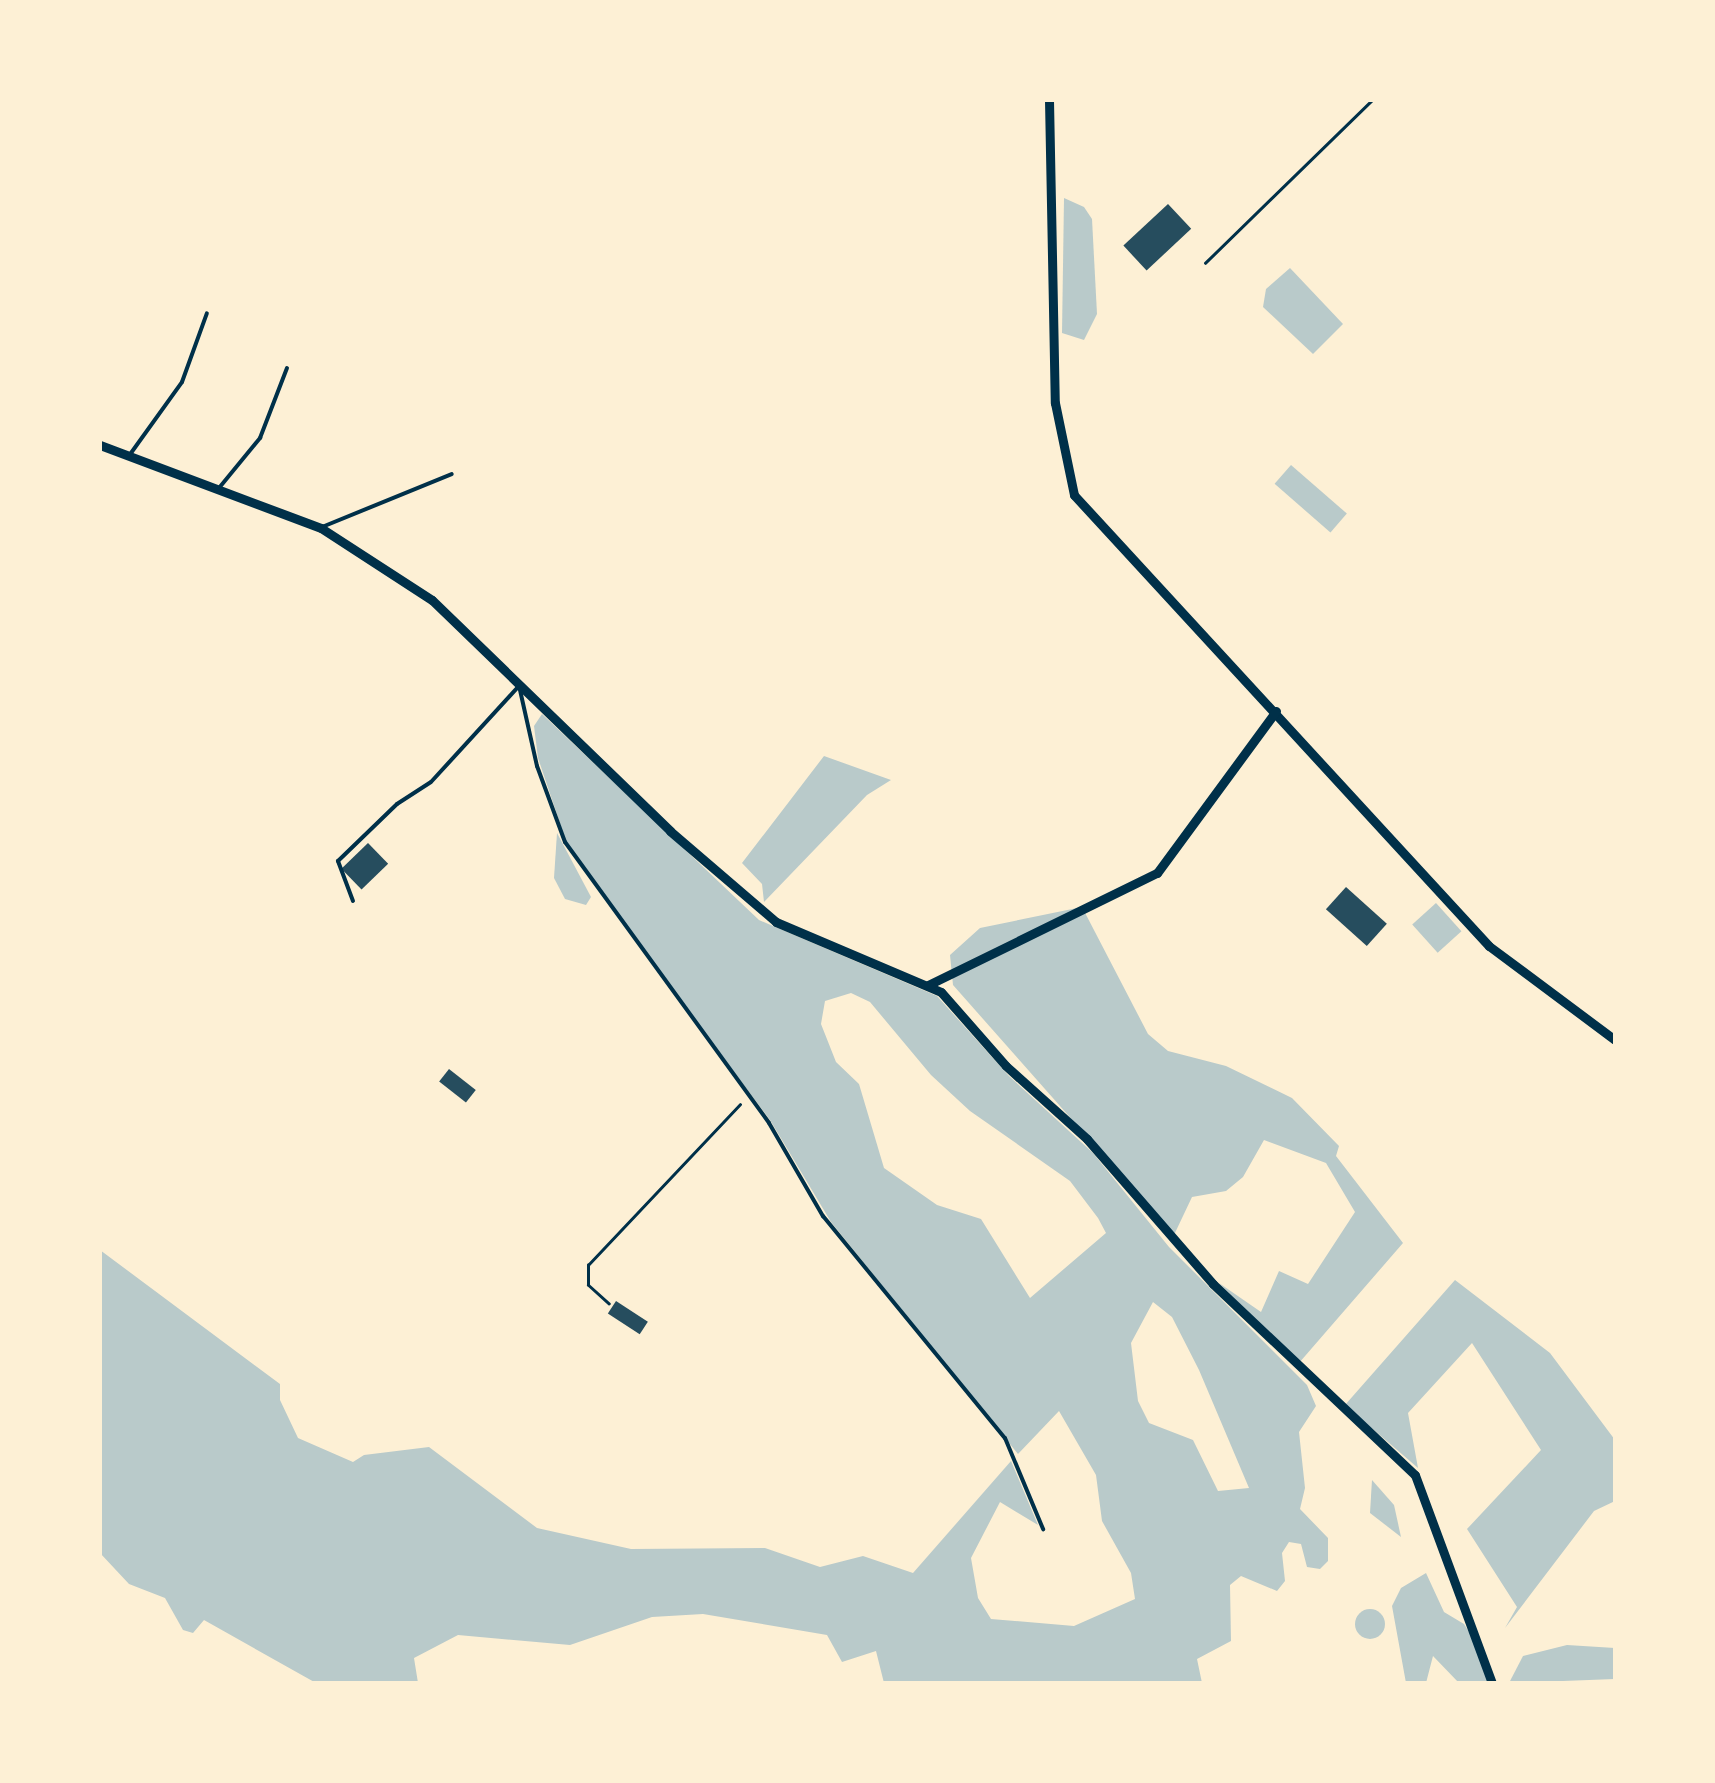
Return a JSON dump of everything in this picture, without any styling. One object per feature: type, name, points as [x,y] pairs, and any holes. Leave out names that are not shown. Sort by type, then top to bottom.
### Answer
[{"type":"street","points":[[1049,100],[1055,403],[1074,495],[1097,528],[1276,711],[1489,946],[1615,1040]]},
{"type":"street","points":[[100,445],[321,528],[432,600],[776,922],[928,985],[1086,1139],[1213,1284],[1415,1475],[1492,1683]]},
{"type":"street","points":[[928,985],[1157,873],[1276,711]]},
{"type":"lane","points":[[129,456],[182,382],[207,313]]},
{"type":"lane","points":[[219,488],[260,438],[287,368]]},
{"type":"lane","points":[[321,528],[452,474]]},
{"type":"lane","points":[[353,902],[338,861],[397,804],[431,782],[520,685]]},
{"type":"lane","points":[[520,685],[537,766],[565,842],[749,1096],[820,1211],[1005,1438],[1043,1529]]},
{"type":"path","points":[[1205,263],[1372,100]]},
{"type":"path","points":[[609,1304],[588,1285],[588,1266],[749,1096]]},
{"type":"shaded area","points":[[1064,198],[1084,207],[1092,219],[1097,314],[1084,340],[1062,333]]},
{"type":"shaded area","points":[[1290,268],[1343,324],[1313,354],[1263,307],[1266,289]]},
{"type":"shaded area","points":[[1291,465],[1347,514],[1330,532],[1275,484]]},
{"type":"shaded area","points":[[542,714],[759,920],[937,996],[1009,1076],[1093,1153],[1169,1247],[1307,1385],[1316,1406],[1299,1432],[1305,1488],[1300,1509],[1328,1538],[1328,1561],[1320,1569],[1307,1567],[1301,1544],[1289,1542],[1282,1553],[1285,1581],[1277,1591],[1241,1576],[1230,1585],[1231,1641],[1197,1659],[1202,1683],[884,1683],[876,1651],[842,1662],[827,1635],[703,1614],[652,1617],[570,1645],[458,1635],[414,1658],[418,1683],[316,1683],[204,1620],[193,1633],[183,1630],[165,1598],[129,1584],[100,1553],[100,1250],[280,1384],[280,1400],[298,1438],[353,1462],[364,1455],[429,1447],[537,1528],[631,1549],[765,1548],[820,1567],[863,1556],[913,1573],[1011,1461],[1038,1525],[1000,1502],[971,1558],[978,1598],[991,1619],[1074,1626],[1135,1599],[1131,1573],[1102,1521],[1096,1475],[1059,1411],[1018,1454],[831,1222],[770,1120],[567,844],[538,758],[534,726]],"holes":[[[851,993],[870,1002],[931,1075],[970,1111],[1070,1181],[1098,1218],[1106,1233],[1030,1298],[981,1219],[937,1205],[884,1168],[859,1084],[836,1062],[821,1024],[825,1001]],[[1153,1302],[1172,1317],[1249,1488],[1218,1491],[1193,1440],[1149,1423],[1138,1401],[1131,1343]]]},
{"type":"shaded area","points":[[824,756],[891,780],[867,795],[764,902],[762,884],[742,863]]},
{"type":"shaded area","points":[[557,833],[591,897],[586,905],[565,899],[554,878]]},
{"type":"shaded area","points":[[1436,903],[1461,931],[1438,953],[1412,924]]},
{"type":"shaded area","points":[[1082,907],[1148,1034],[1168,1051],[1226,1066],[1292,1098],[1339,1146],[1336,1156],[1403,1243],[1299,1363],[1219,1283],[1261,1312],[1279,1271],[1308,1284],[1355,1212],[1326,1163],[1264,1140],[1243,1177],[1226,1191],[1192,1197],[1174,1235],[953,985],[950,955],[980,928]]},
{"type":"shaded area","points":[[1455,1280],[1550,1353],[1615,1440],[1615,1501],[1594,1511],[1505,1628],[1517,1607],[1467,1529],[1541,1450],[1472,1343],[1408,1413],[1418,1468],[1345,1405]]},
{"type":"shaded area","points":[[1372,1480],[1394,1505],[1401,1537],[1370,1513]]},
{"type":"shaded area","points":[[1426,1573],[1444,1612],[1464,1624],[1479,1648],[1490,1683],[1459,1683],[1433,1656],[1426,1683],[1406,1683],[1392,1606],[1401,1588]]},
{"type":"shaded area","points":[[1370,1609],[1384,1618],[1385,1624],[1376,1638],[1370,1639],[1356,1630],[1355,1624],[1364,1610]]},
{"type":"shaded area","points":[[1567,1645],[1615,1648],[1615,1679],[1509,1683],[1523,1656]]},
{"type":"building","points":[[1168,204],[1191,229],[1147,270],[1123,246]]},
{"type":"building","points":[[368,843],[388,864],[362,890],[341,869]]},
{"type":"building","points":[[1346,887],[1387,924],[1367,946],[1326,909]]},
{"type":"building","points":[[449,1069],[476,1090],[466,1103],[439,1082]]},
{"type":"building","points":[[616,1301],[648,1322],[640,1334],[608,1314]]}]
